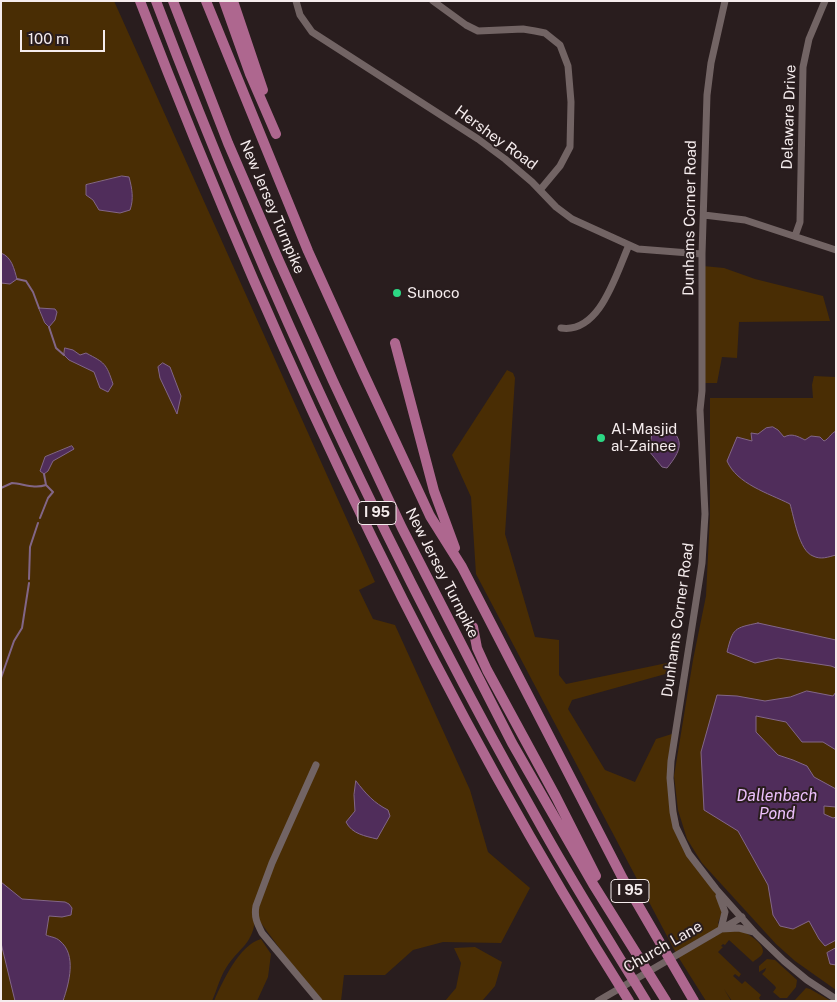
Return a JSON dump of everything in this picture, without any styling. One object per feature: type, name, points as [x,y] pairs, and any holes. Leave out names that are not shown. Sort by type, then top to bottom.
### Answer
[{"type":"highway","name":"I 95","points":[[140,1],[251,273],[374,542],[500,783],[568,902],[629,1001]]},
{"type":"highway","name":"New Jersey Turnpike","points":[[156,1],[231,190],[322,396],[388,535],[500,754],[561,861],[646,1001]]},
{"type":"highway","name":"New Jersey Turnpike","points":[[173,1],[228,143],[257,210],[333,381],[398,520],[512,743],[558,824],[666,1001]]},
{"type":"highway","name":"New Jersey Turnpike","points":[[206,1],[289,206],[358,362],[430,516],[462,567],[623,879],[694,1001]]},
{"type":"highway","points":[[224,1],[250,74],[276,134],[233,1]]},
{"type":"highway","points":[[395,343],[434,491],[462,567]]},
{"type":"highway","points":[[472,627],[477,648],[485,665],[560,804],[630,944]]},
{"type":"street","name":"Hershey Road","points":[[296,1],[300,15],[312,32],[478,139],[505,159],[540,190],[556,208],[572,219],[638,249],[702,254]]},
{"type":"street","points":[[433,1],[466,26],[478,31],[523,29],[535,31],[545,33],[560,45],[568,66],[569,75],[571,102],[570,146],[560,166],[540,190]]},
{"type":"street","name":"Dunhams Corner Road","points":[[725,1],[711,63],[708,87],[702,254],[702,391],[700,410],[705,510],[702,563],[675,732],[670,778],[673,812],[682,841],[697,865],[756,934],[795,971],[836,998]]},
{"type":"street","name":"Delaware Drive","points":[[795,236],[800,222],[803,67],[809,39],[824,1]]},
{"type":"street","points":[[704,215],[745,220],[836,250]]},
{"type":"street","points":[[560,328],[577,328],[594,315],[602,304],[629,245]]},
{"type":"street","points":[[316,765],[272,863],[256,906],[255,920],[262,933],[319,1001]]},
{"type":"street","points":[[716,888],[725,912],[721,929],[739,928],[756,934]]},
{"type":"street","name":"Church Lane","points":[[600,1000],[742,917]]},
{"type":"shaded area","points":[[1,1],[114,1],[375,582],[359,590],[373,619],[395,625],[470,790],[488,852],[530,888],[501,943],[443,942],[413,950],[385,975],[344,975],[341,1001],[323,1001],[289,961],[255,915],[249,939],[226,968],[212,1001],[1,1001]]},
{"type":"shaded area","points":[[703,266],[724,268],[755,279],[823,296],[830,321],[739,322],[737,358],[722,357],[717,383],[702,383]]},
{"type":"shaded area","points":[[836,361],[836,990],[795,961],[776,944],[702,863],[687,839],[678,810],[674,776],[693,660],[706,596],[710,515],[710,398],[813,398],[812,385],[814,376],[835,377]]},
{"type":"shaded area","points":[[507,370],[513,373],[515,378],[505,534],[535,637],[559,640],[559,675],[566,684],[667,663],[669,673],[572,700],[568,709],[605,770],[635,782],[656,739],[675,733],[670,778],[682,841],[716,889],[722,912],[718,923],[721,929],[697,947],[721,933],[731,930],[744,932],[757,940],[763,953],[753,962],[729,940],[725,945],[721,946],[723,947],[718,952],[741,974],[739,977],[735,974],[733,976],[742,984],[745,981],[761,995],[759,998],[761,1001],[732,1001],[724,989],[731,1001],[706,1001],[677,955],[476,574],[471,497],[452,455]]},
{"type":"shaded area","points":[[261,939],[271,954],[268,977],[257,1001],[214,1001],[227,974],[239,956],[246,948]]},
{"type":"shaded area","points":[[475,947],[502,962],[495,986],[482,1001],[445,1001],[456,988],[461,963],[454,948]]},
{"type":"shaded area","points":[[767,959],[775,960],[797,980],[796,987],[787,998],[780,998],[773,992],[776,988],[775,986],[762,974],[766,968],[759,972],[759,966]]},
{"type":"shaded area","points":[[806,988],[810,989],[831,1001],[794,1001]]},
{"type":"water","points":[[122,176],[129,177],[132,189],[130,210],[120,213],[99,210],[93,200],[86,195],[86,185]]},
{"type":"water","points":[[1,253],[8,257],[15,271],[17,279],[10,284],[1,283]]},
{"type":"water","points":[[39,308],[55,309],[57,312],[55,320],[49,327],[45,323]]},
{"type":"water","points":[[65,348],[73,350],[80,355],[86,353],[104,364],[113,384],[108,392],[100,388],[94,372],[69,360],[64,355]]},
{"type":"water","points":[[163,363],[170,367],[181,396],[177,414],[160,378],[158,367]]},
{"type":"water","points":[[666,426],[677,436],[679,441],[676,456],[667,468],[662,467],[649,451],[653,428]]},
{"type":"water","points":[[773,427],[784,437],[792,435],[805,440],[811,436],[820,437],[824,441],[836,431],[836,555],[819,558],[808,553],[804,548],[795,525],[790,504],[746,482],[738,476],[727,461],[737,437],[752,441],[751,433],[758,434],[766,428]]},
{"type":"water","points":[[72,446],[74,449],[53,461],[48,471],[44,474],[40,471],[45,457]]},
{"type":"water","points":[[758,623],[836,640],[836,668],[778,658],[755,663],[727,652],[731,638],[736,630]]},
{"type":"water","name":"Dallenbach Pond","points":[[807,691],[833,696],[836,692],[836,750],[823,742],[802,742],[786,722],[756,716],[756,732],[778,755],[807,766],[814,777],[836,789],[836,807],[824,806],[824,814],[833,818],[836,817],[836,940],[825,946],[809,921],[793,929],[780,926],[773,915],[768,885],[738,831],[704,810],[701,752],[717,695],[765,701],[790,697]]},
{"type":"water","points":[[356,781],[371,798],[388,810],[390,816],[377,839],[355,832],[346,822],[355,811],[354,795]]},
{"type":"water","points":[[1,882],[22,899],[65,902],[72,908],[71,915],[62,917],[49,916],[46,935],[55,938],[65,947],[70,961],[69,978],[63,1001],[15,1001],[1,943]]},
{"type":"water","points":[[836,948],[836,965],[830,964],[827,953]]},
{"type":"waterway","points":[[17,279],[26,281],[33,292],[39,308]]},
{"type":"waterway","points":[[49,327],[56,348],[64,355]]},
{"type":"waterway","points":[[1,488],[12,483],[33,486],[46,485],[44,474]]},
{"type":"waterway","points":[[40,518],[48,498],[53,492],[46,485]]},
{"type":"waterway","points":[[29,579],[30,547],[38,523]]},
{"type":"waterway","points":[[1,678],[14,641],[22,628],[29,583]]},
{"type":"waterway","points":[[1,715],[1,747]]},
{"type":"waterway","points":[[1,811],[1,820]]},
{"type":"place","name":"Sunoco","points":[[397,293]]},
{"type":"place","name":"Al-Masjid al-Zainee","points":[[601,438]]}]
